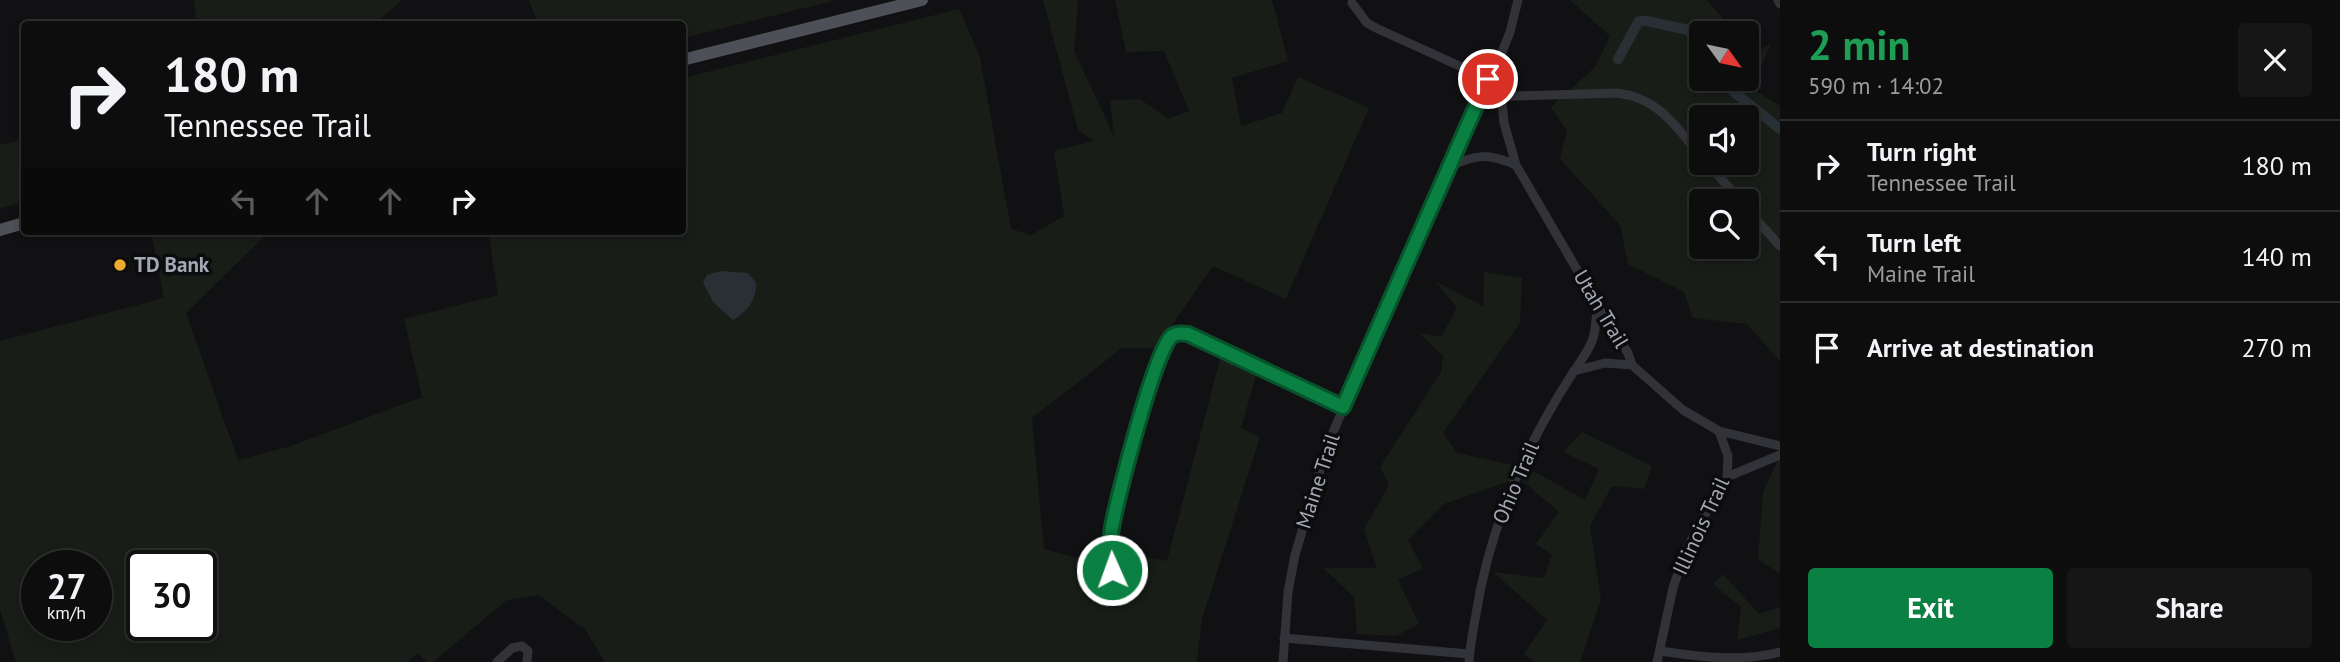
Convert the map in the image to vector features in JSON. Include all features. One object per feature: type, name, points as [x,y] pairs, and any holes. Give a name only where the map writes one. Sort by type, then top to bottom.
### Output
[{"type":"main road","points":[[686,59],[922,0]]},
{"type":"main road","points":[[0,230],[21,224]]},
{"type":"street","points":[[1517,4],[1524,0]]},
{"type":"street","points":[[1352,3],[1367,23],[1488,79]]},
{"type":"street","name":"Maine Trail","points":[[1283,662],[1289,592],[1296,555],[1322,460],[1488,79],[1498,62],[1517,4]]},
{"type":"street","name":"Utah Trail","points":[[1498,62],[1504,123],[1516,165],[1628,353],[1632,365],[1683,411],[1719,431],[1780,446]]},
{"type":"street","points":[[1482,97],[1617,93],[1637,96],[1663,112],[1689,142]]},
{"type":"street","points":[[1450,167],[1460,161],[1485,155],[1516,165]]},
{"type":"street","points":[[1718,175],[1730,189]]},
{"type":"street","points":[[1759,223],[1780,246]]},
{"type":"street","name":"Ohio Trail","points":[[1469,658],[1480,586],[1509,492],[1546,416],[1589,350],[1596,331],[1597,301]]},
{"type":"street","points":[[1112,570],[1112,527],[1139,419],[1163,351],[1172,336],[1188,334],[1343,407]]},
{"type":"street","points":[[1574,371],[1605,363],[1632,365]]},
{"type":"street","name":"Illinois Trail","points":[[1657,662],[1673,588],[1683,558],[1727,477],[1728,456],[1719,431]]},
{"type":"street","points":[[1727,477],[1780,455]]},
{"type":"street","points":[[1284,638],[1469,658]]},
{"type":"street","points":[[497,662],[512,648],[522,646],[528,650],[527,662]]},
{"type":"street","points":[[1660,651],[1732,659],[1755,658],[1780,652]]},
{"type":"shaded area","points":[[194,0],[402,0],[378,21],[196,21]]},
{"type":"shaded area","points":[[529,0],[837,0],[686,37],[686,21],[537,21]]},
{"type":"shaded area","points":[[1043,0],[1078,0],[1074,51],[1114,136],[1110,100],[1140,99],[1168,119],[1189,111],[1164,51],[1126,52],[1115,0],[1272,0],[1288,61],[1232,78],[1241,126],[1282,113],[1298,77],[1369,108],[1286,299],[1213,266],[1156,348],[1122,348],[1032,418],[1044,549],[1111,567],[1131,554],[1167,561],[1222,352],[1258,369],[1241,428],[1260,437],[1202,619],[1197,662],[605,662],[585,629],[538,595],[507,600],[433,662],[427,662],[417,653],[408,662],[16,662],[0,610],[0,341],[164,298],[152,235],[266,235],[186,313],[238,460],[291,446],[422,397],[404,319],[498,295],[489,235],[686,235],[686,77],[959,9],[980,57],[1011,229],[1031,235],[1064,216],[1054,151],[1094,141],[1078,130]]},
{"type":"shaded area","points":[[1570,0],[1707,0],[1723,21],[1689,21],[1689,91],[1756,91],[1780,106],[1780,361],[1747,324],[1693,318],[1684,292],[1628,264],[1620,225],[1560,159],[1567,131],[1551,107],[1595,67],[1610,36]]},
{"type":"shaded area","points":[[1771,44],[1759,70],[1759,50]]},
{"type":"shaded area","points":[[21,140],[21,203],[0,208],[0,145]]},
{"type":"shaded area","points":[[721,271],[747,273],[756,282],[755,294],[750,304],[733,320],[713,302],[703,282],[707,275]]},
{"type":"shaded area","points":[[1484,272],[1522,278],[1520,323],[1443,433],[1457,453],[1530,469],[1585,500],[1599,469],[1563,452],[1582,432],[1652,466],[1644,489],[1612,486],[1590,526],[1601,600],[1580,662],[1534,662],[1524,654],[1547,620],[1493,572],[1544,578],[1552,555],[1536,544],[1559,512],[1519,478],[1444,504],[1408,540],[1423,568],[1398,580],[1419,624],[1396,636],[1357,634],[1354,597],[1323,568],[1377,568],[1364,529],[1389,485],[1380,467],[1441,372],[1443,356],[1419,333],[1441,337],[1457,308],[1435,281],[1483,306]]},
{"type":"shaded area","points":[[1780,455],[1780,574],[1758,559],[1763,492]]},
{"type":"shaded area","points":[[1723,574],[1759,614],[1780,607],[1780,628],[1737,640],[1741,607],[1713,584]]},
{"type":"waterway","points":[[1618,59],[1639,21],[1689,31]]},
{"type":"waterway","points":[[1733,91],[1780,129]]},
{"type":"place","name":"TD Bank","points":[[120,265]]},
{"type":"route","points":[[1112,570],[1112,527],[1139,419],[1163,351],[1172,336],[1188,334],[1343,407],[1488,79]]}]
